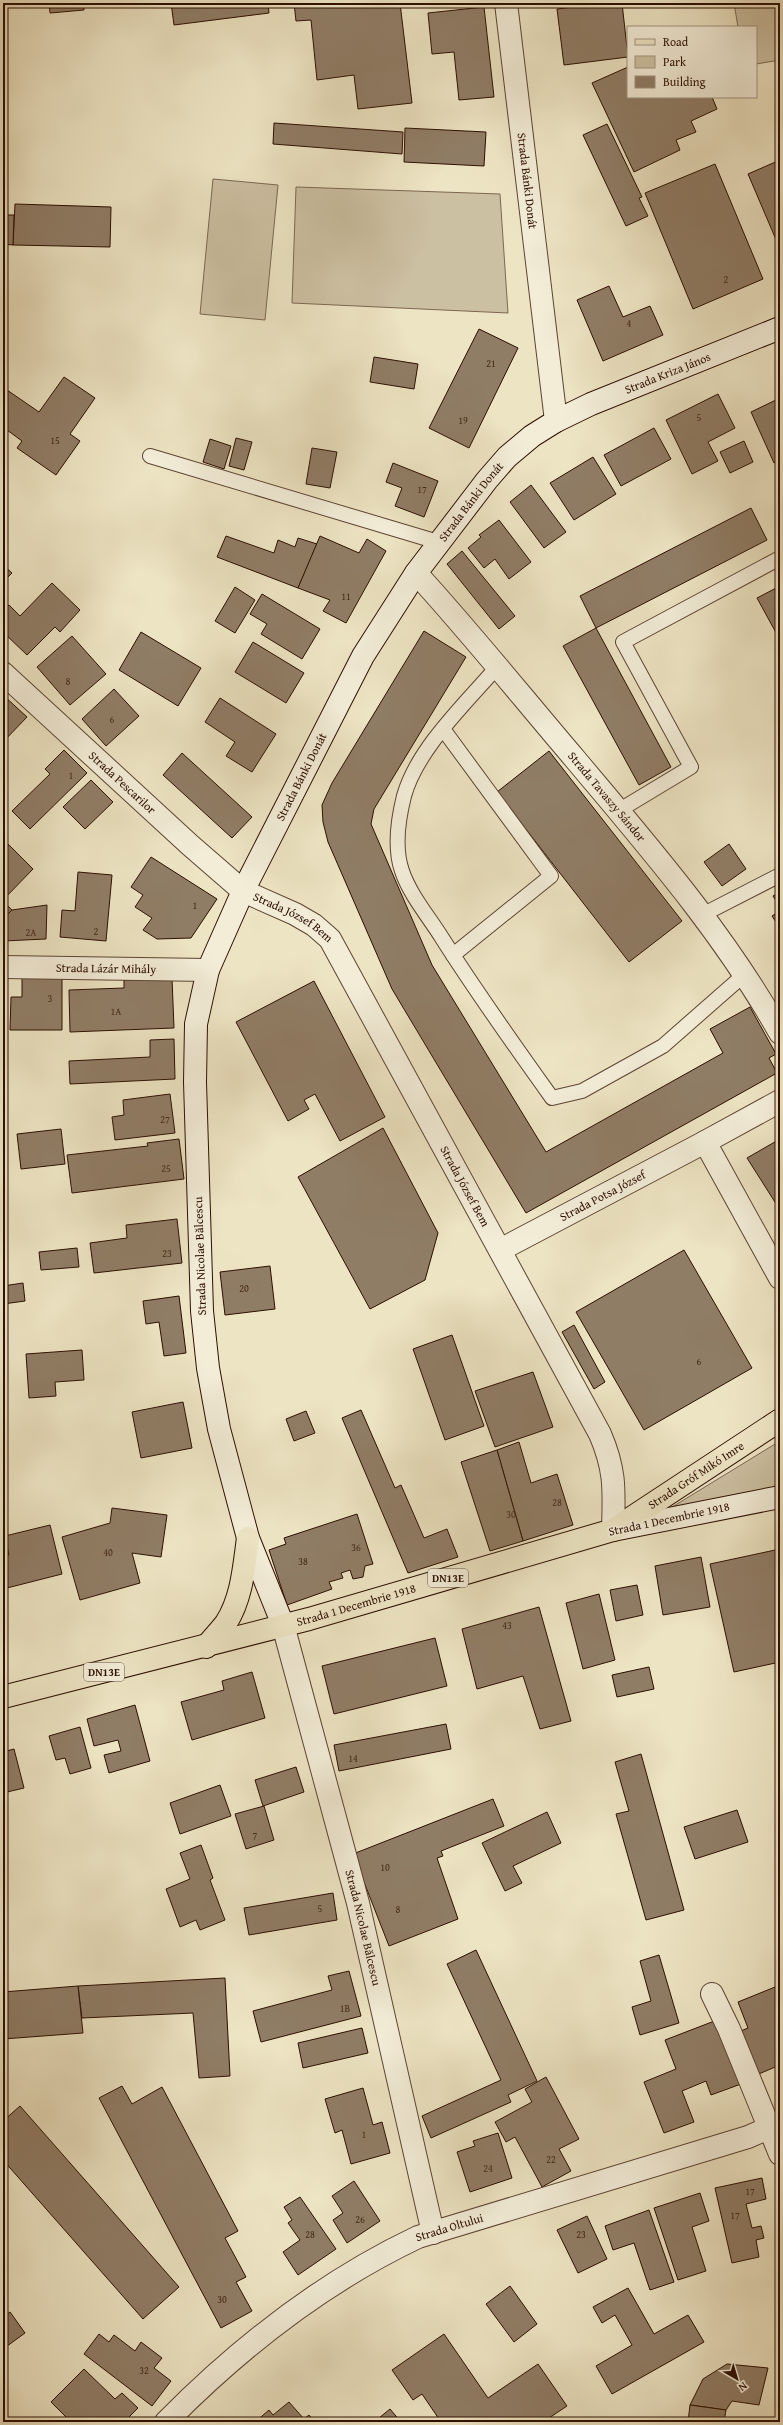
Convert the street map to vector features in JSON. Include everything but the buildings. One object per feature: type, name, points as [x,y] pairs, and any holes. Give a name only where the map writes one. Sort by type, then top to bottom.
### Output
[{"type":"main road","name":"Strada Gróf Mikó Imre","points":[[613,1530],[780,1420]]},
{"type":"main road","name":"Strada 1 Decembrie 1918","points":[[3,1697],[206,1647],[613,1530]]},
{"type":"main road","points":[[206,1647],[226,1622],[236,1601],[243,1576],[248,1538]]},
{"type":"street","name":"Strada Bánki Donát","points":[[208,970],[243,891],[363,656],[416,573],[438,542],[507,457],[532,436],[556,421],[506,3]]},
{"type":"street","name":"Strada Kriza János","points":[[556,421],[591,404],[780,328]]},
{"type":"street","name":"Strada Tavaszy Sándor","points":[[416,573],[618,811],[702,915],[745,974],[780,1033]]},
{"type":"street","name":"Strada Pescarilor","points":[[3,673],[184,840],[243,891]]},
{"type":"street","name":"Strada József Bem","points":[[243,891],[295,914],[314,925],[330,940],[500,1250],[609,1455],[614,1472],[613,1530]]},
{"type":"street","name":"Strada Lázár Mihály","points":[[3,967],[208,970]]},
{"type":"street","name":"Strada Nicolae Bălcescu","points":[[208,970],[196,1024],[195,1075],[202,1311],[208,1368],[219,1428],[248,1538],[283,1625],[358,1903],[433,2233]]},
{"type":"street","name":"Strada Potsa József","points":[[500,1250],[780,1101]]},
{"type":"street","points":[[705,1142],[780,1278]]},
{"type":"street","name":"Strada 1 Decembrie 1918","points":[[613,1530],[780,1497]]},
{"type":"street","points":[[712,1994],[775,2125],[780,2154]]},
{"type":"street","name":"Strada Oltului","points":[[175,2419],[220,2369],[268,2331],[335,2282],[394,2248],[433,2233],[748,2137],[775,2125]]},
{"type":"lane","points":[[150,456],[438,542]]},
{"type":"lane","points":[[618,811],[691,767],[623,642],[780,558]]},
{"type":"lane","points":[[497,667],[443,729],[416,768],[404,796],[397,832],[398,851],[402,871],[453,954],[486,1006],[552,1098],[582,1091],[663,1046],[745,974]]},
{"type":"lane","points":[[443,729],[551,876],[453,954]]},
{"type":"lane","points":[[702,915],[780,875]]},
{"type":"green space","points":[[734,3],[780,3],[780,60],[757,64],[757,26],[738,26]]},
{"type":"green space","points":[[213,179],[278,185],[265,320],[200,314]]},
{"type":"green space","points":[[296,187],[500,194],[508,313],[292,303]]},
{"type":"green space","points":[[780,1441],[780,1489],[664,1512]]}]
